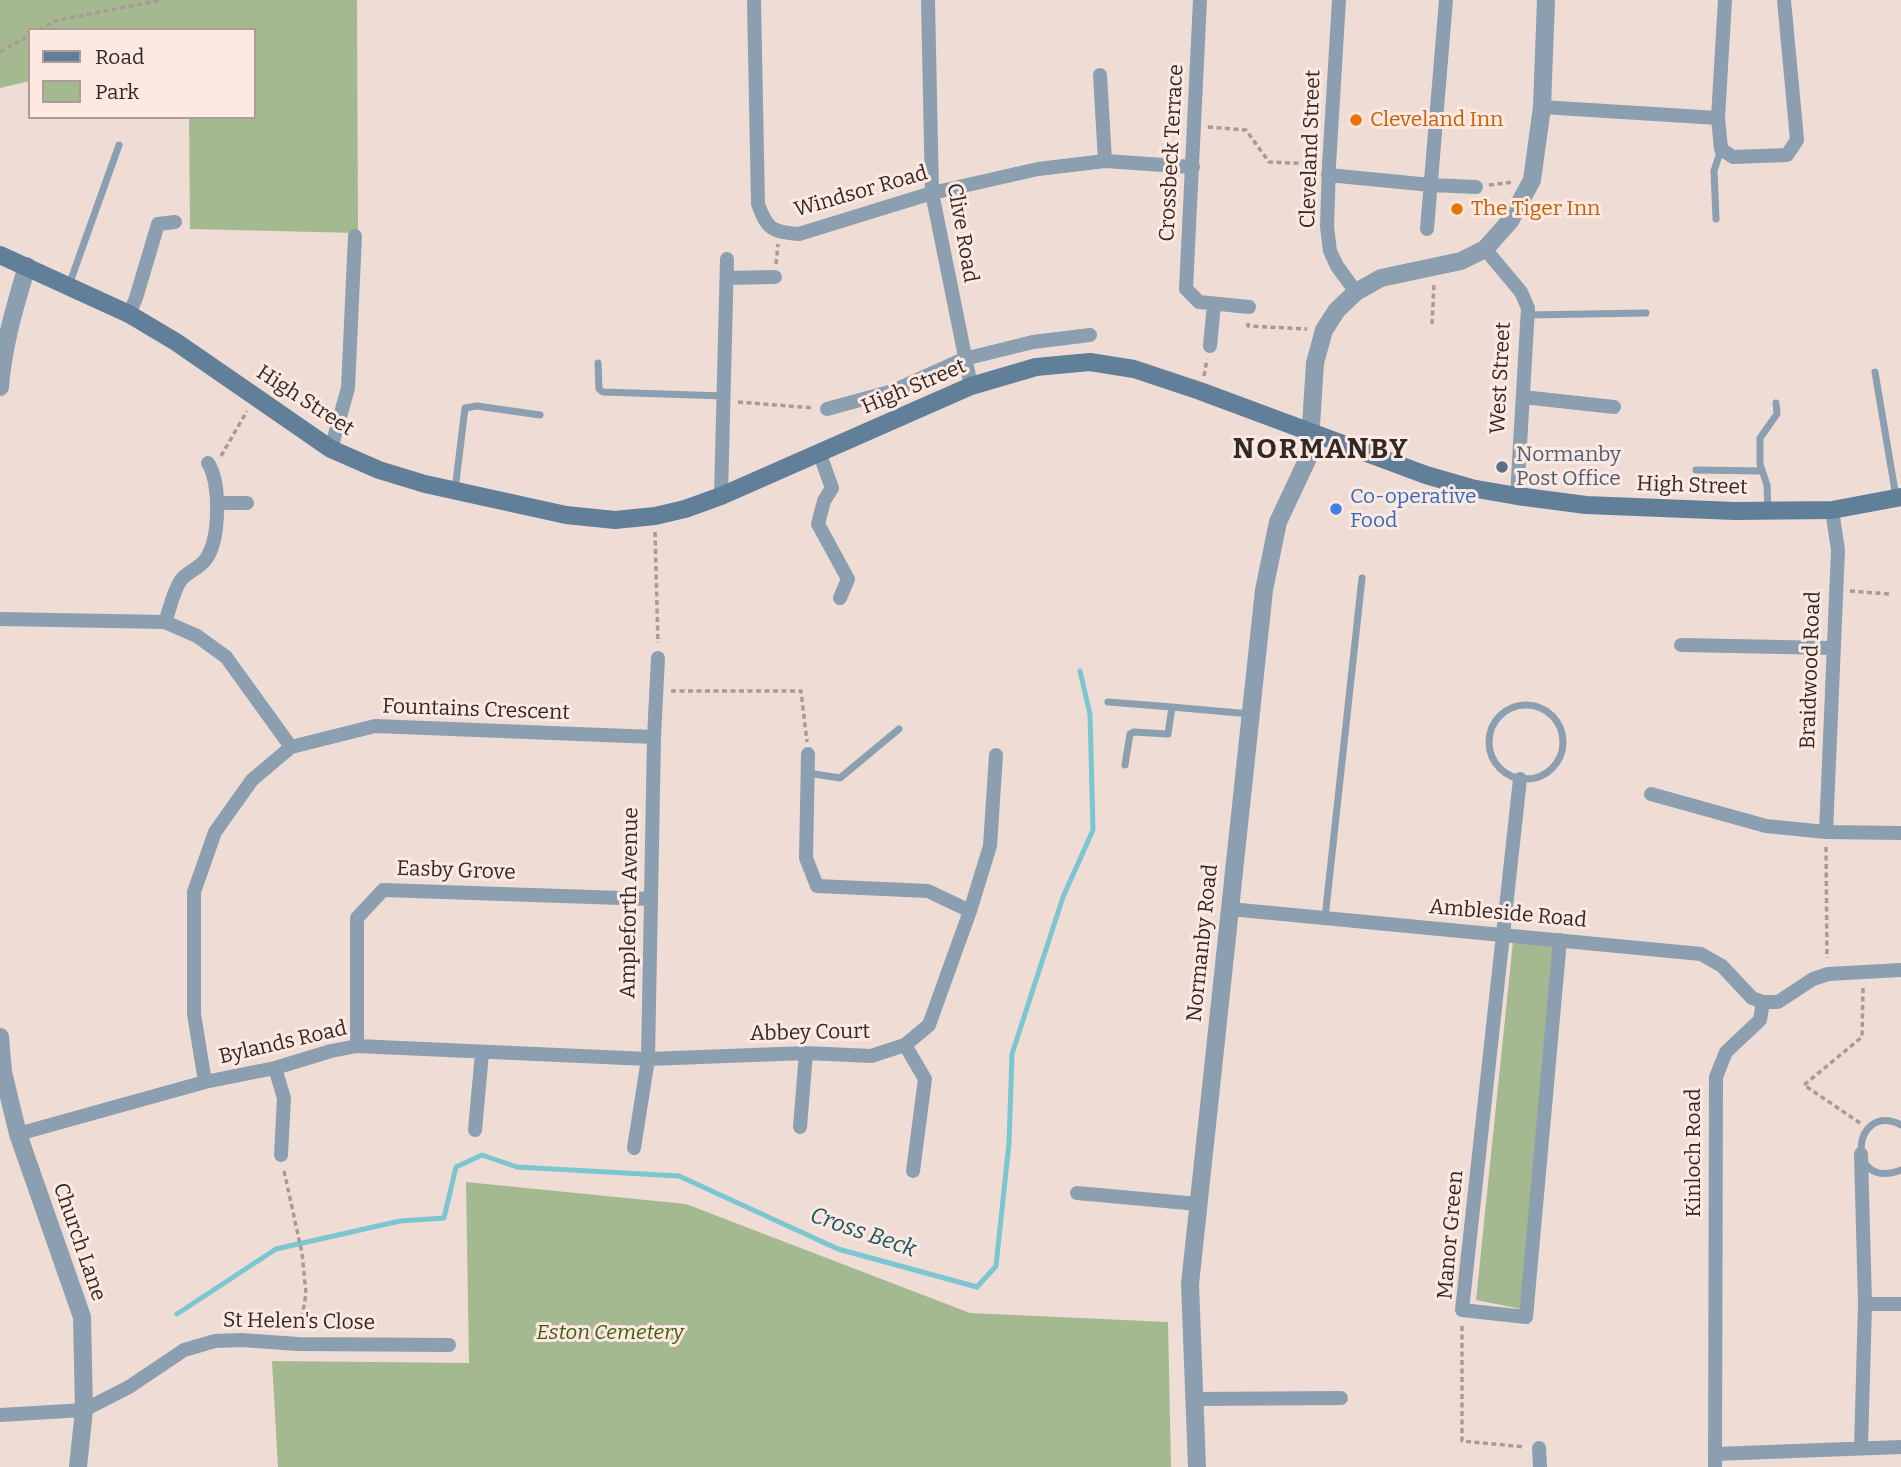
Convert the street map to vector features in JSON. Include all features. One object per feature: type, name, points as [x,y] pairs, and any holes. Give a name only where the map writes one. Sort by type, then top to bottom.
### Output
[{"type":"main road","name":"High Street","points":[[0,255],[129,314],[176,342],[331,449],[379,470],[455,491],[566,515],[615,520],[655,516],[685,509],[722,496],[971,386],[1036,368],[1090,362],[1134,369],[1200,391],[1426,475],[1471,488],[1517,496],[1586,505],[1768,511],[1832,510],[1899,497]]},
{"type":"street","name":"Windsor Road","points":[[754,0],[758,204],[765,223],[779,233],[799,234],[932,193],[1038,169],[1105,161],[1193,167]]},
{"type":"street","name":"Clive Road","points":[[928,0],[932,193],[971,386]]},
{"type":"street","name":"Crossbeck Terrace","points":[[1200,0],[1186,289],[1207,303]]},
{"type":"street","name":"Cleveland Street","points":[[1339,0],[1327,228],[1330,251],[1337,266],[1356,292]]},
{"type":"street","points":[[1427,229],[1446,0]]},
{"type":"street","points":[[1324,330],[1337,310],[1356,292],[1381,278],[1461,261],[1485,249],[1510,221],[1532,180],[1542,107],[1546,0]]},
{"type":"street","points":[[1725,0],[1718,118],[1721,149],[1733,157],[1787,155],[1797,140],[1784,0]]},
{"type":"street","points":[[1100,75],[1105,161]]},
{"type":"street","points":[[1542,107],[1718,118]]},
{"type":"street","points":[[1328,170],[1431,185],[1476,187]]},
{"type":"street","points":[[129,314],[158,224],[175,222]]},
{"type":"street","points":[[331,449],[348,388],[355,236]]},
{"type":"street","name":"West Street","points":[[1485,249],[1521,292],[1528,308],[1517,496]]},
{"type":"street","points":[[722,496],[727,259]]},
{"type":"street","points":[[0,387],[5,352],[27,267]]},
{"type":"street","points":[[727,278],[775,277]]},
{"type":"street","points":[[1210,346],[1207,303],[1249,307]]},
{"type":"street","name":"Normanby Road","points":[[1197,1467],[1190,1284],[1264,590],[1278,522],[1309,456],[1315,363],[1324,330]]},
{"type":"street","points":[[827,409],[893,391],[964,359],[1033,342],[1090,335]]},
{"type":"street","points":[[1523,397],[1614,407]]},
{"type":"street","points":[[819,452],[832,488],[824,501],[818,524],[848,579],[840,598]]},
{"type":"street","points":[[165,622],[181,580],[205,562],[213,547],[217,503],[211,466]]},
{"type":"street","points":[[217,503],[247,503]]},
{"type":"street","name":"Braidwood Road","points":[[1826,832],[1838,550],[1832,510]]},
{"type":"street","points":[[0,619],[165,622],[197,636],[226,657],[291,747]]},
{"type":"street","points":[[1681,645],[1832,648]]},
{"type":"street","name":"Ampleforth Avenue","points":[[634,1148],[648,1059],[658,658]]},
{"type":"street","name":"Fountains Crescent","points":[[205,1082],[194,1014],[194,892],[215,832],[252,780],[291,747],[375,726],[654,737]]},
{"type":"street","points":[[808,754],[806,858],[817,886],[928,891],[970,911]]},
{"type":"street","name":"Abbey Court","points":[[648,1059],[806,1053],[871,1056],[905,1045],[929,1025],[990,846],[996,755]]},
{"type":"street","name":"Manor Green","points":[[1520,779],[1462,1310],[1526,1317],[1560,940]]},
{"type":"street","points":[[1651,794],[1766,825],[1826,832],[1901,833]]},
{"type":"street","name":"Easby Grove","points":[[357,1046],[357,918],[383,890],[651,899]]},
{"type":"street","name":"Ambleside Road","points":[[1230,909],[1701,954],[1722,966],[1752,998],[1763,1002]]},
{"type":"street","points":[[1763,1002],[1778,1002],[1813,979],[1828,974],[1901,970]]},
{"type":"street","name":"Kinloch Road","points":[[1715,1460],[1716,1077],[1726,1052],[1760,1020],[1763,1002]]},
{"type":"street","name":"Church Lane","points":[[0,1037],[2,1073],[18,1135],[82,1317],[84,1410],[78,1467]]},
{"type":"street","points":[[905,1045],[925,1079],[913,1171]]},
{"type":"street","name":"Bylands Road","points":[[18,1135],[205,1082],[275,1068],[357,1046],[648,1059]]},
{"type":"street","points":[[475,1130],[482,1053]]},
{"type":"street","points":[[800,1127],[806,1053]]},
{"type":"street","points":[[275,1068],[284,1098],[281,1155]]},
{"type":"street","points":[[1861,1154],[1865,1304],[1861,1448]]},
{"type":"street","points":[[1077,1193],[1198,1204]]},
{"type":"street","points":[[1865,1304],[1901,1304]]},
{"type":"street","name":"St Helen's Close","points":[[84,1410],[129,1387],[184,1350],[215,1341],[449,1345]]},
{"type":"street","points":[[1195,1399],[1341,1398]]},
{"type":"street","points":[[0,1415],[84,1410]]},
{"type":"street","points":[[1715,1460],[1901,1447]]},
{"type":"street","points":[[1539,1448],[1540,1467]]},
{"type":"lane","points":[[69,286],[119,145]]},
{"type":"lane","points":[[1716,219],[1714,171],[1721,149]]},
{"type":"lane","points":[[1528,315],[1646,313]]},
{"type":"lane","points":[[598,363],[599,389],[603,392],[725,398]]},
{"type":"lane","points":[[1875,372],[1899,497]]},
{"type":"lane","points":[[1768,511],[1768,485],[1760,464],[1760,438],[1777,414],[1776,403]]},
{"type":"lane","points":[[455,491],[465,408],[477,406],[540,415]]},
{"type":"lane","points":[[1696,470],[1762,471]]},
{"type":"lane","points":[[1325,918],[1362,578]]},
{"type":"lane","points":[[1108,702],[1251,714]]},
{"type":"lane","points":[[1515,706],[1539,707],[1550,714],[1558,724],[1563,736],[1563,749],[1555,766],[1545,775],[1520,779],[1505,774],[1495,764],[1489,753],[1488,740],[1494,721],[1503,712],[1515,706]]},
{"type":"lane","points":[[1125,765],[1130,734],[1168,734],[1172,707]]},
{"type":"lane","points":[[808,773],[840,778],[899,729]]},
{"type":"lane","points":[[1901,1125],[1889,1121],[1879,1122],[1868,1128],[1862,1136],[1861,1154],[1866,1165],[1873,1171],[1891,1174],[1901,1170]]},
{"type":"path","points":[[42,28],[54,21],[162,0]]},
{"type":"path","points":[[0,52],[28,36]]},
{"type":"path","points":[[1195,125],[1246,131],[1269,162],[1328,170]]},
{"type":"path","points":[[1476,187],[1532,180]]},
{"type":"path","points":[[775,277],[779,233]]},
{"type":"path","points":[[1249,307],[1248,326],[1324,330]]},
{"type":"path","points":[[1200,391],[1210,346]]},
{"type":"path","points":[[211,466],[255,397]]},
{"type":"path","points":[[725,398],[827,409]]},
{"type":"path","points":[[655,516],[658,658]]},
{"type":"path","points":[[1835,590],[1890,594]]},
{"type":"path","points":[[658,691],[801,691],[808,754]]},
{"type":"path","points":[[1826,832],[1828,974]]},
{"type":"path","points":[[1864,974],[1862,1037],[1804,1085],[1868,1128]]},
{"type":"path","points":[[281,1155],[299,1230],[306,1294],[298,1344]]},
{"type":"path","points":[[1462,1310],[1462,1441],[1539,1448]]},
{"type":"green space","points":[[0,0],[357,0],[358,233],[190,229],[189,119],[256,119],[256,28],[28,28],[28,81],[0,88]]},
{"type":"green space","points":[[1513,941],[1554,941],[1521,1309],[1476,1300]]},
{"type":"green space","name":"Eston Cemetery","points":[[466,1182],[686,1204],[970,1313],[1168,1322],[1171,1467],[278,1467],[272,1361],[469,1363]]},
{"type":"waterway","name":"Cross Beck","points":[[177,1314],[276,1249],[400,1221],[444,1218],[456,1167],[482,1155],[517,1167],[679,1176],[838,1249],[977,1287],[996,1266],[1009,1143],[1012,1054],[1063,897],[1093,830],[1090,714],[1080,671]]},
{"type":"place","name":"Cleveland Inn","points":[[1356,120]]},
{"type":"place","name":"The Tiger Inn","points":[[1457,209]]},
{"type":"place","name":"Normanby Post Office","points":[[1502,467]]},
{"type":"place","name":"Co-operative Food","points":[[1336,509]]},
{"type":"district","name":"NORMANBY","points":[[1321,450]]}]
